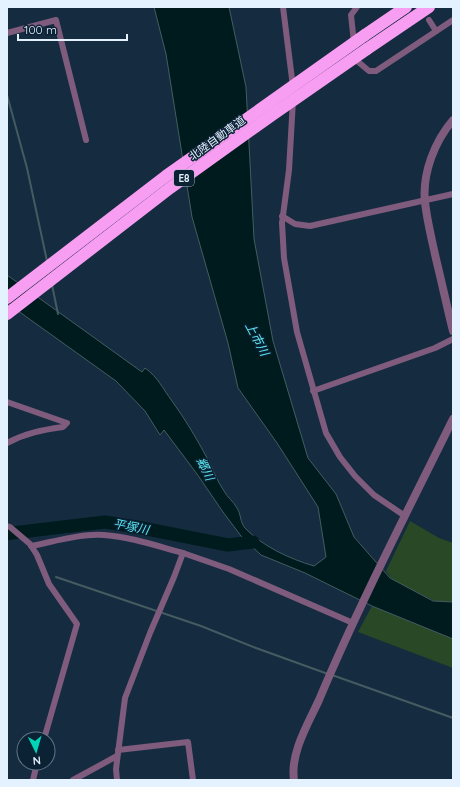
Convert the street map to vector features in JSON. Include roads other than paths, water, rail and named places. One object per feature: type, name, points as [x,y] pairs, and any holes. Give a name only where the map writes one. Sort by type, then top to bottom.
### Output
[{"type":"highway","name":"北陸自動車道","points":[[7,298],[166,176],[406,7]]},
{"type":"highway","name":"北陸自動車道","points":[[7,314],[170,188],[272,115],[429,7]]},
{"type":"street","points":[[283,7],[294,90],[289,170],[282,216],[284,258],[297,332],[326,433],[340,457],[355,476],[374,495],[404,518]]},
{"type":"street","points":[[357,7],[351,15],[356,60],[369,71],[376,71],[453,20]]},
{"type":"street","points":[[7,33],[56,20],[86,140]]},
{"type":"street","points":[[429,20],[436,31]]},
{"type":"street","points":[[453,120],[442,134],[431,158],[426,178],[425,201],[431,235],[453,331]]},
{"type":"street","points":[[282,216],[295,224],[310,226],[453,194]]},
{"type":"street","points":[[313,391],[435,348],[453,340]]},
{"type":"street","points":[[7,402],[67,423],[63,428],[38,431],[20,436],[7,443]]},
{"type":"street","points":[[294,780],[296,753],[302,735],[311,719],[354,622],[453,419]]},
{"type":"street","points":[[9,527],[30,544],[37,554],[49,584],[76,624],[46,731]]},
{"type":"street","points":[[30,544],[84,536],[103,535],[121,537],[183,553],[229,569],[354,622]]},
{"type":"street","points":[[117,780],[116,769],[125,698],[183,553]]},
{"type":"street","points":[[73,780],[118,753],[188,742],[194,780]]},
{"type":"water","points":[[154,7],[229,7],[246,87],[254,239],[273,341],[308,458],[336,494],[354,537],[390,578],[433,601],[453,602],[453,639],[372,606],[305,573],[261,555],[241,536],[164,430],[160,435],[145,411],[116,381],[7,303],[7,275],[142,372],[145,368],[160,383],[191,429],[217,479],[236,506],[245,528],[268,546],[286,556],[305,563],[314,566],[326,557],[318,507],[277,443],[238,388],[228,343],[192,217],[166,54]]},
{"type":"waterway","points":[[7,95],[27,168],[47,261]]},
{"type":"waterway","points":[[52,285],[58,314]]},
{"type":"waterway","name":"平塚川","points":[[7,534],[105,522],[228,545],[253,542]]},
{"type":"waterway","points":[[56,577],[201,626],[328,674]]},
{"type":"waterway","points":[[332,675],[453,718]]},
{"type":"water label","name":"上市川","points":[[257,339]]},
{"type":"water label","name":"郷川","points":[[205,469]]}]
